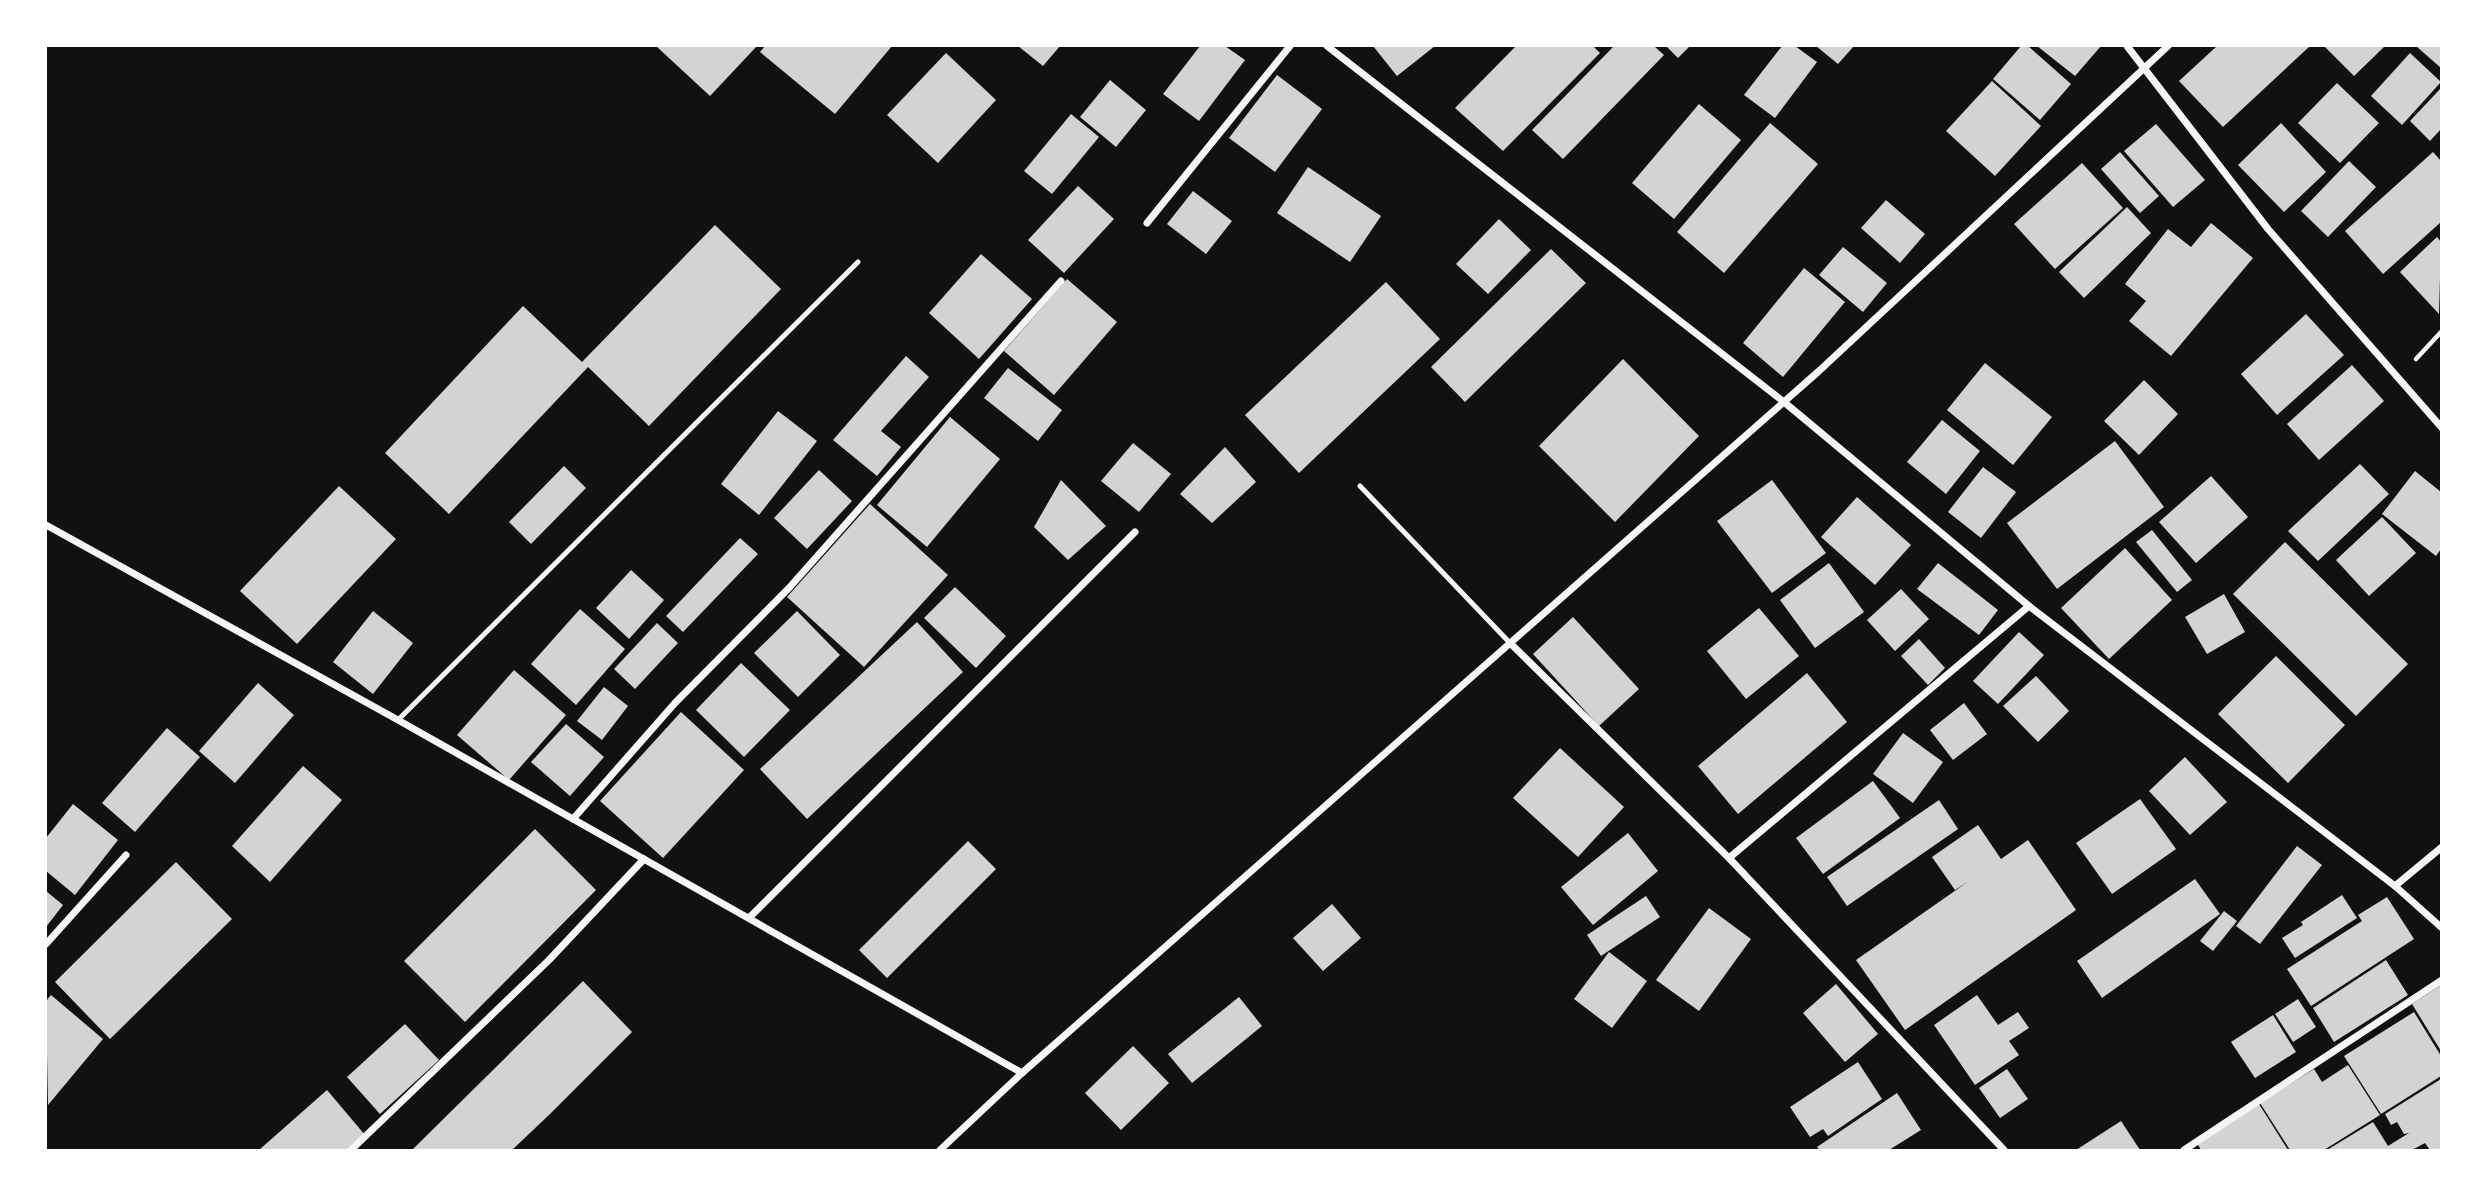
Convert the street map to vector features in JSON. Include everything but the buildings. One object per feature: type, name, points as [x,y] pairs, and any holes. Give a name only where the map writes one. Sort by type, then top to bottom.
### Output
[{"type":"street","points":[[1147,223],[1290,46]]},
{"type":"street","points":[[1327,46],[1784,402],[2029,606],[2395,886],[2441,928]]},
{"type":"street","points":[[2127,46],[2268,229],[2441,428]]},
{"type":"street","points":[[940,1150],[1022,1073],[1784,402],[2168,46]]},
{"type":"street","points":[[573,818],[675,703],[789,589],[1061,281]]},
{"type":"street","points":[[46,525],[573,818],[1022,1073]]},
{"type":"street","points":[[750,918],[1135,532]]},
{"type":"street","points":[[1729,858],[2029,606]]},
{"type":"street","points":[[1510,643],[1729,858],[2004,1150]]},
{"type":"street","points":[[2395,886],[2441,846]]},
{"type":"street","points":[[46,944],[126,855]]},
{"type":"street","points":[[351,1150],[549,960],[644,859]]},
{"type":"street","points":[[2184,1150],[2441,980]]},
{"type":"lane","points":[[398,720],[858,262]]},
{"type":"lane","points":[[1360,486],[1510,643]]},
{"type":"path","points":[[2398,377],[2441,331]]}]
